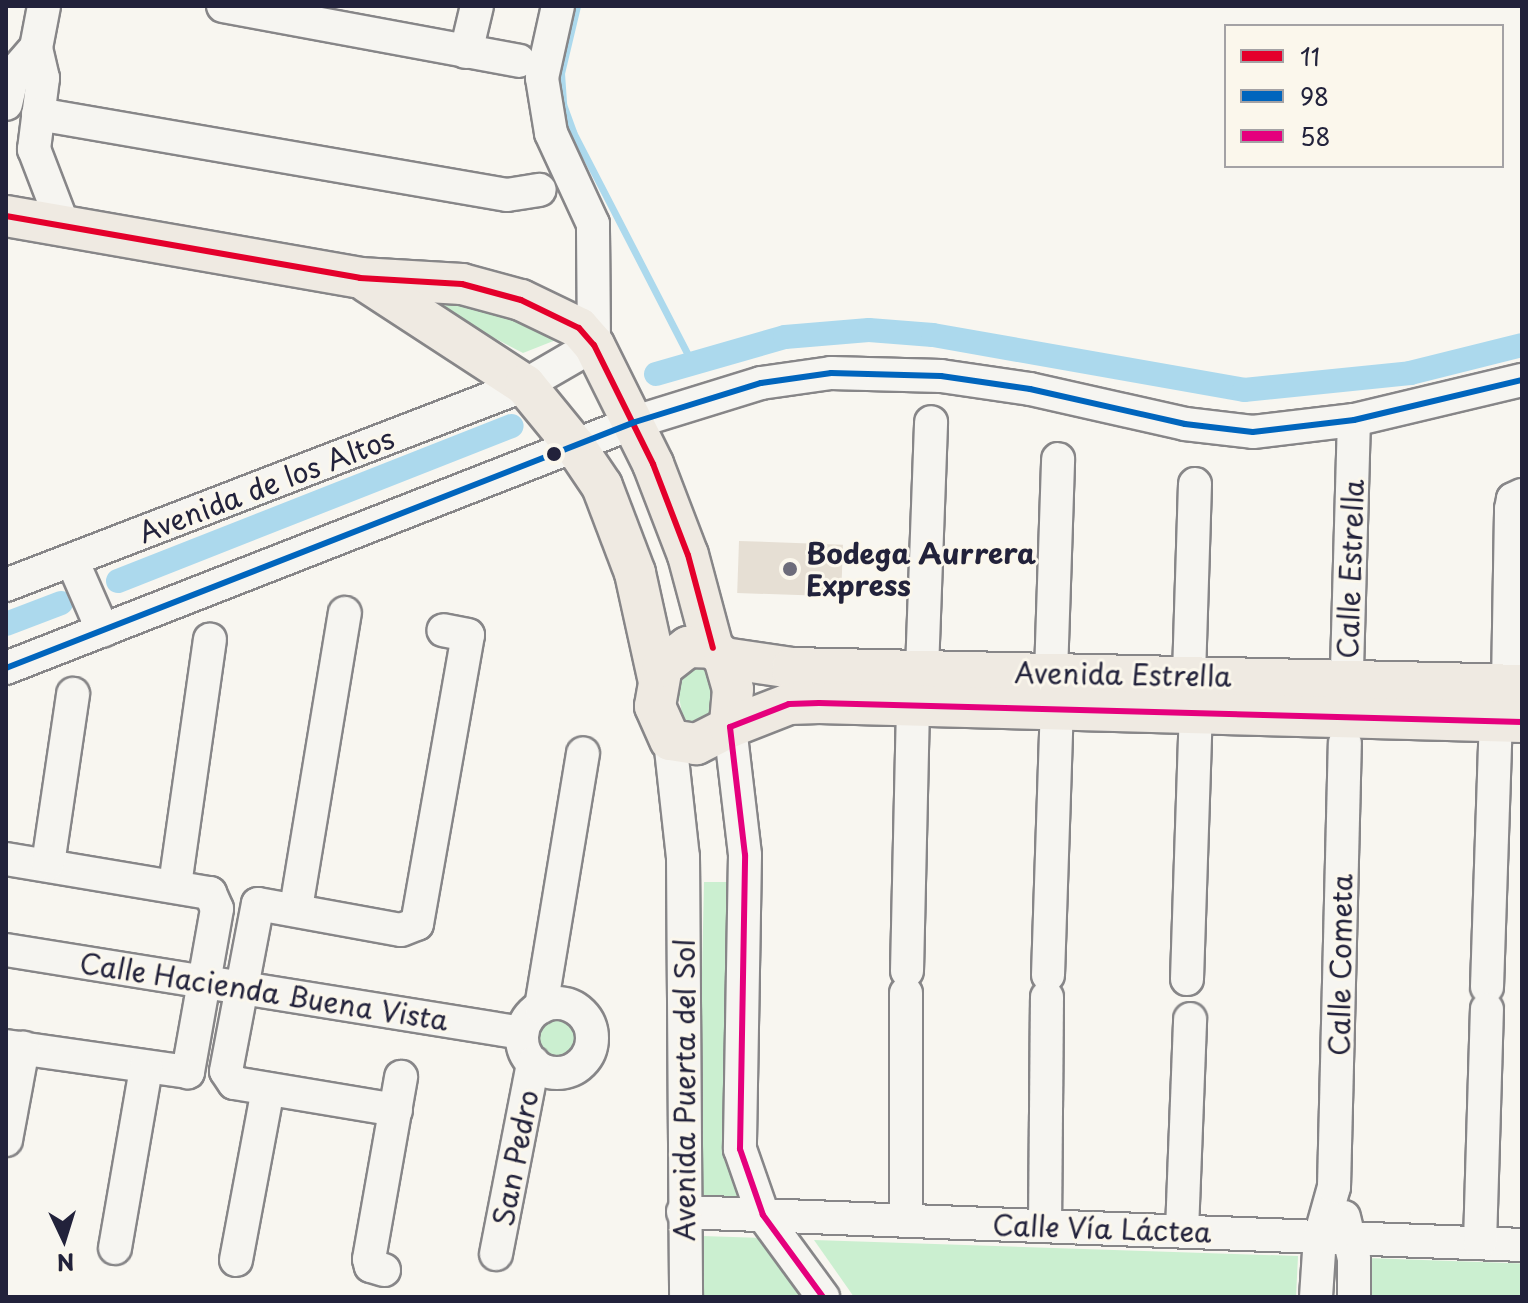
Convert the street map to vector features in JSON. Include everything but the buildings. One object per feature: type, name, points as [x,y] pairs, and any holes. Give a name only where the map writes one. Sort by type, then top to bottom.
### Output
[{"type":"main road","points":[[6,216],[360,278],[462,284],[521,300],[579,328],[594,345],[635,422],[688,555],[733,689],[730,727],[707,742],[670,740],[655,706],[658,678],[635,573],[602,486],[575,446],[525,385],[360,278]]},
{"type":"main road","points":[[658,678],[675,653],[688,647],[719,653]]},
{"type":"main road","name":"Avenida Estrella","points":[[719,653],[917,688],[1192,694],[1346,713],[1512,703]]},
{"type":"main road","name":"Avenida Estrella","points":[[730,727],[789,704],[917,688]]},
{"type":"street","points":[[44,6],[36,48],[43,78],[35,163],[64,227]]},
{"type":"street","points":[[223,6],[519,61]]},
{"type":"street","points":[[466,52],[477,6]]},
{"type":"street","points":[[558,6],[542,78],[551,133],[593,224],[594,345]]},
{"type":"street","points":[[6,104],[13,74],[36,48]]},
{"type":"street","points":[[38,114],[507,195],[540,190]]},
{"type":"street","name":"Avenida de los Altos","points":[[6,585],[525,385],[594,345]]},
{"type":"street","points":[[6,668],[635,422],[761,383],[855,372],[941,376],[1030,389],[1218,429],[1285,430],[1354,420],[1522,380]]},
{"type":"street","name":"Calle Estrella","points":[[1346,713],[1354,420]]},
{"type":"street","points":[[906,1220],[906,982],[931,422]]},
{"type":"street","points":[[1045,1226],[1058,459]]},
{"type":"street","points":[[1187,979],[1195,484]]},
{"type":"street","points":[[1480,1243],[1487,998],[1512,703],[1516,549],[1513,499],[1522,495]]},
{"type":"street","points":[[72,560],[103,631]]},
{"type":"street","points":[[296,908],[345,613]]},
{"type":"street","points":[[396,1110],[228,1080],[239,986],[258,904],[413,928],[420,919],[468,635],[443,630]]},
{"type":"street","points":[[175,885],[210,639]]},
{"type":"street","points":[[48,864],[73,694]]},
{"type":"street","name":"Calle Cometa","points":[[1346,713],[1334,1187],[1336,1237],[1354,1297]]},
{"type":"street","name":"Avenida Puerta del Sol","points":[[730,727],[745,855],[740,1149],[763,1215],[823,1297]]},
{"type":"street","name":"Avenida Puerta del Sol","points":[[670,740],[683,857],[683,1212],[686,1297]]},
{"type":"street","points":[[541,1007],[561,1003],[579,1011],[590,1028],[590,1048],[571,1070],[551,1072],[528,1048],[541,1007],[583,753]]},
{"type":"street","points":[[6,859],[175,885],[210,893],[217,903],[190,1069],[175,1074],[14,1047],[6,1140]]},
{"type":"street","name":"Calle Hacienda Buena Vista","points":[[6,950],[239,986],[528,1048]]},
{"type":"street","points":[[1182,1231],[1190,1019]]},
{"type":"street","name":"San Pedro","points":[[496,1254],[528,1048]]},
{"type":"street","points":[[115,1248],[146,1068]]},
{"type":"street","points":[[384,1270],[371,1266],[369,1259],[401,1077]]},
{"type":"street","points":[[236,1260],[268,1089]]},
{"type":"street","name":"Calle Vía Láctea","points":[[683,1212],[1522,1245]]},
{"type":"street","name":"Calle Cometa","points":[[1316,1297],[1336,1237]]},
{"type":"green space","points":[[422,294],[538,320],[561,338],[523,353],[420,299]]},
{"type":"green space","points":[[691,666],[713,671],[725,723],[684,724],[676,681]]},
{"type":"green space","points":[[704,882],[733,882],[752,1203],[697,1201]]},
{"type":"green space","points":[[558,1013],[575,1020],[582,1037],[575,1054],[558,1061],[541,1054],[534,1037],[541,1020]]},
{"type":"green space","points":[[702,1236],[767,1238],[807,1297],[704,1297]]},
{"type":"green space","points":[[814,1240],[1298,1256],[1296,1297],[854,1297]]},
{"type":"green space","points":[[1367,1258],[1522,1263],[1521,1297],[1366,1297]]},
{"type":"waterway","points":[[577,6],[561,73],[563,104],[573,132],[692,363]]},
{"type":"waterway","points":[[656,374],[785,337],[869,330],[933,335],[1244,390],[1410,373],[1522,345]]},
{"type":"waterway","points":[[118,581],[512,426]]},
{"type":"waterway","points":[[6,624],[61,603]]},
{"type":"transit line","name":"11","points":[[6,216],[360,278],[462,284],[521,300],[579,328],[594,345],[653,464],[688,555],[713,648]]},
{"type":"transit line","name":"98","points":[[6,668],[635,422],[761,383],[831,373],[941,376],[1030,389],[1185,424],[1253,432],[1354,420],[1522,380]]},
{"type":"transit line","name":"58","points":[[823,1297],[763,1215],[740,1149],[745,855],[730,727],[789,704],[819,703],[1522,722]]},
{"type":"place","name":"Bodega Aurrera Express","points":[[790,569]]}]
